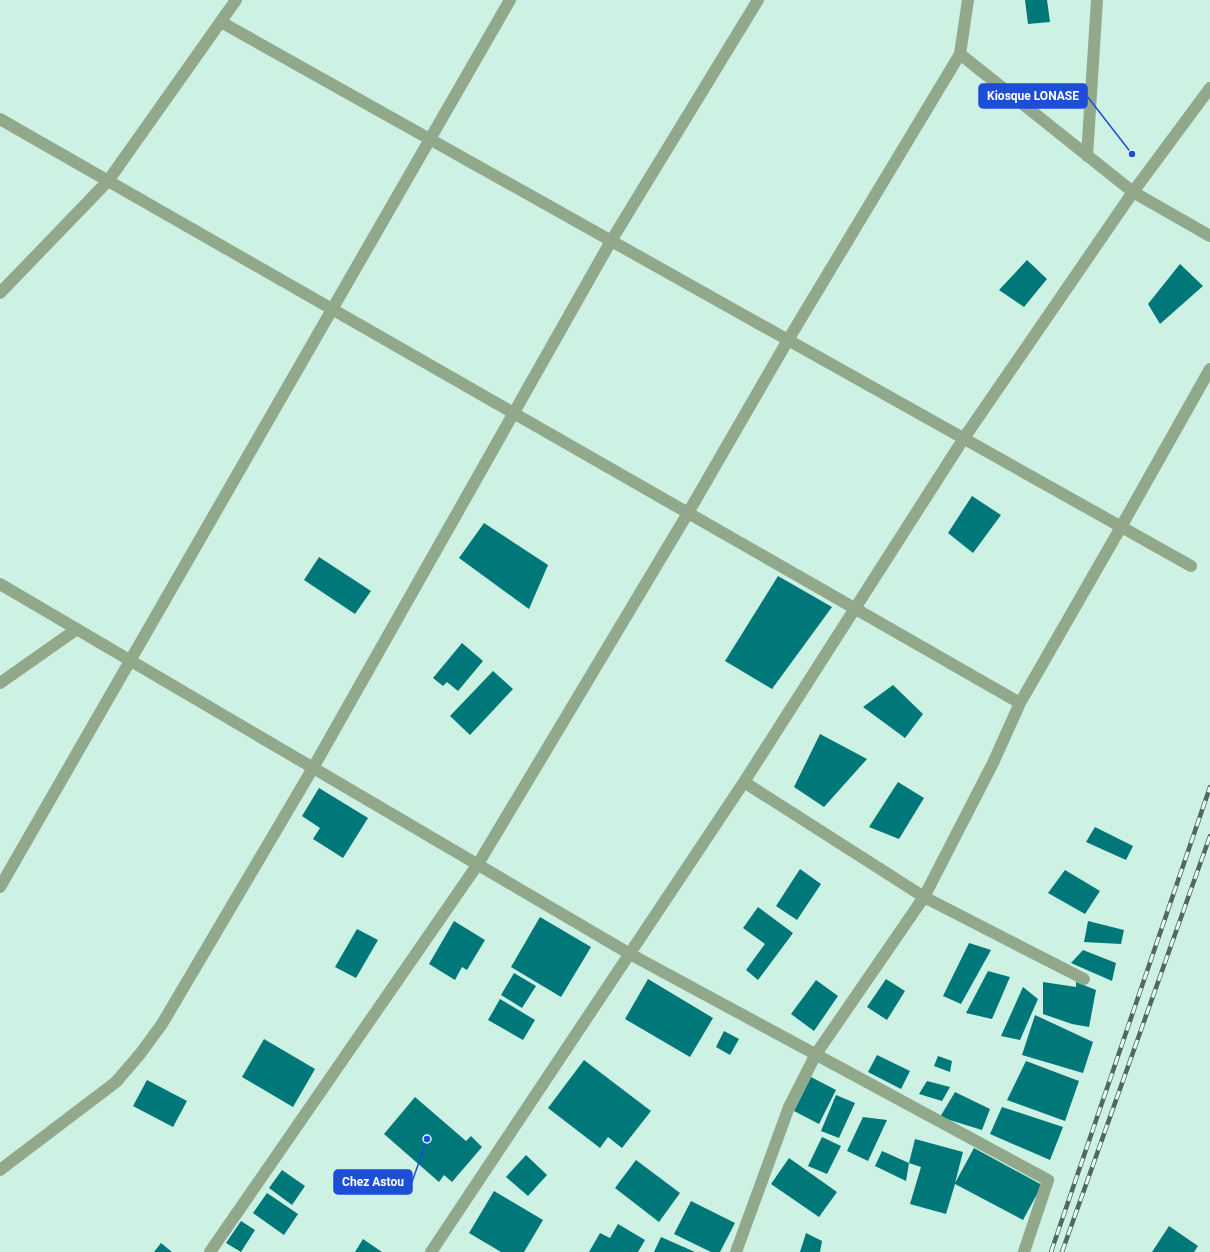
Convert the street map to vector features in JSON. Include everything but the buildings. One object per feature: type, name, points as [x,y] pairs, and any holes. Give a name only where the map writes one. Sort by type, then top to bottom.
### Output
[{"type":"street","points":[[0,293],[108,180],[236,0]]},
{"type":"street","points":[[0,887],[510,0]]},
{"type":"street","points":[[0,1170],[116,1082],[140,1054],[162,1024],[313,768],[611,241],[758,0]]},
{"type":"street","points":[[210,1252],[478,864],[688,513],[788,340],[960,54],[968,0]]},
{"type":"street","points":[[1088,156],[1097,0]]},
{"type":"street","points":[[221,22],[1191,566]]},
{"type":"street","points":[[960,54],[1132,192],[1210,236]]},
{"type":"street","points":[[431,1252],[744,782],[964,438],[1132,192],[1210,88]]},
{"type":"street","points":[[0,119],[1020,703]]},
{"type":"street","points":[[736,1252],[789,1108],[816,1054],[924,897],[994,763],[1020,703],[1210,368]]},
{"type":"street","points":[[0,584],[630,954],[1048,1180],[1024,1252]]},
{"type":"street","points":[[0,683],[77,629]]},
{"type":"street","points":[[744,782],[924,897],[1084,980]]},
{"type":"railway","points":[[1051,1252],[1210,787]]},
{"type":"railway","points":[[1062,1252],[1210,836]]},
{"type":"place","name":"Kiosque LONASE","points":[[1132,154]]},
{"type":"place","name":"Chez Astou","points":[[427,1139]]}]
